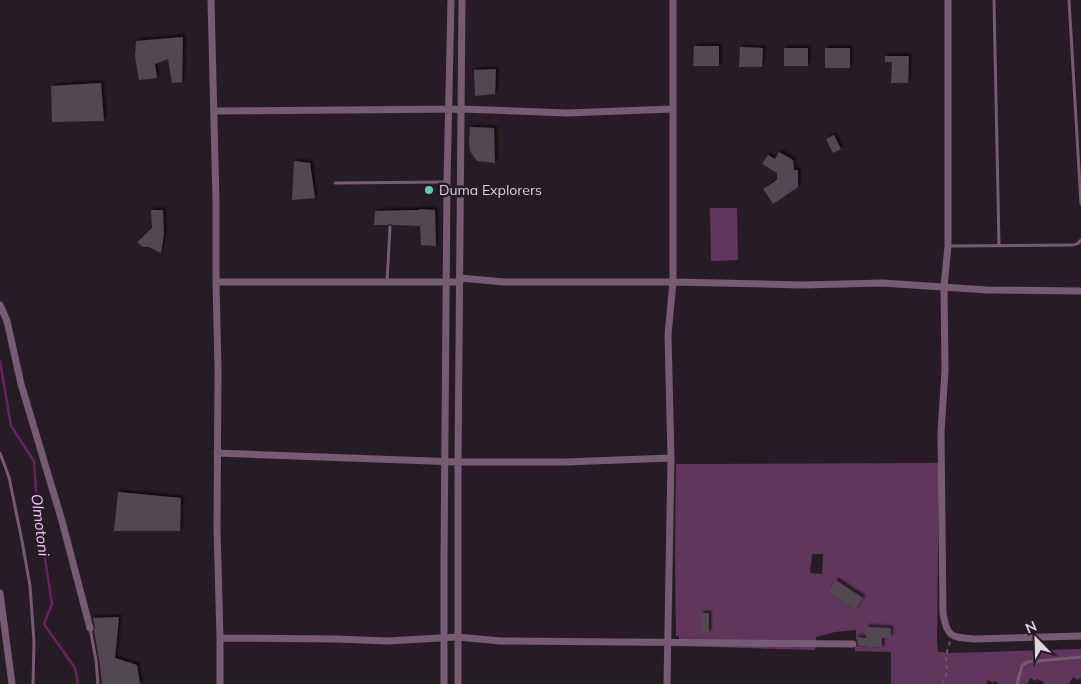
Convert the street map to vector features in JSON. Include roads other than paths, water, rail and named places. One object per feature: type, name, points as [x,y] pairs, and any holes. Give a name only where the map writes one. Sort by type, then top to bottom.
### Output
[{"type":"street","points":[[211,0],[216,201],[217,529],[220,684]]},
{"type":"street","points":[[444,684],[447,182],[451,0]]},
{"type":"street","points":[[458,684],[462,0]]},
{"type":"street","points":[[667,684],[671,458],[668,335],[673,282],[673,0]]},
{"type":"street","points":[[948,0],[948,246],[944,287],[945,371],[941,432],[943,613],[945,624],[948,632],[957,638],[1081,636]]},
{"type":"street","points":[[214,111],[461,109],[567,113],[673,109]]},
{"type":"street","points":[[216,282],[446,282],[460,280],[802,285],[884,283],[987,290],[1081,291]]},
{"type":"street","points":[[0,305],[6,321],[21,384],[62,521],[90,628]]},
{"type":"street","points":[[217,453],[458,462],[565,462],[671,458]]},
{"type":"street","points":[[0,593],[12,684]]},
{"type":"street","points":[[220,638],[388,641],[457,637],[501,641],[853,644]]},
{"type":"lane","points":[[994,0],[999,245]]},
{"type":"lane","points":[[1069,0],[1081,204]]},
{"type":"lane","points":[[336,183],[447,182]]},
{"type":"lane","points":[[388,282],[390,227]]},
{"type":"lane","points":[[948,246],[1075,245],[1081,240]]},
{"type":"lane","points":[[0,453],[9,477],[30,586],[34,642],[33,684]]},
{"type":"lane","points":[[90,628],[98,684]]},
{"type":"lane","points":[[1017,684],[1025,662],[1081,657]]},
{"type":"waterway","name":"Olmotoni","points":[[0,361],[11,426],[34,461],[37,507],[52,604],[44,624],[75,668],[78,684]]},
{"type":"place","name":"Duma Explorers","points":[[429,190]]}]
